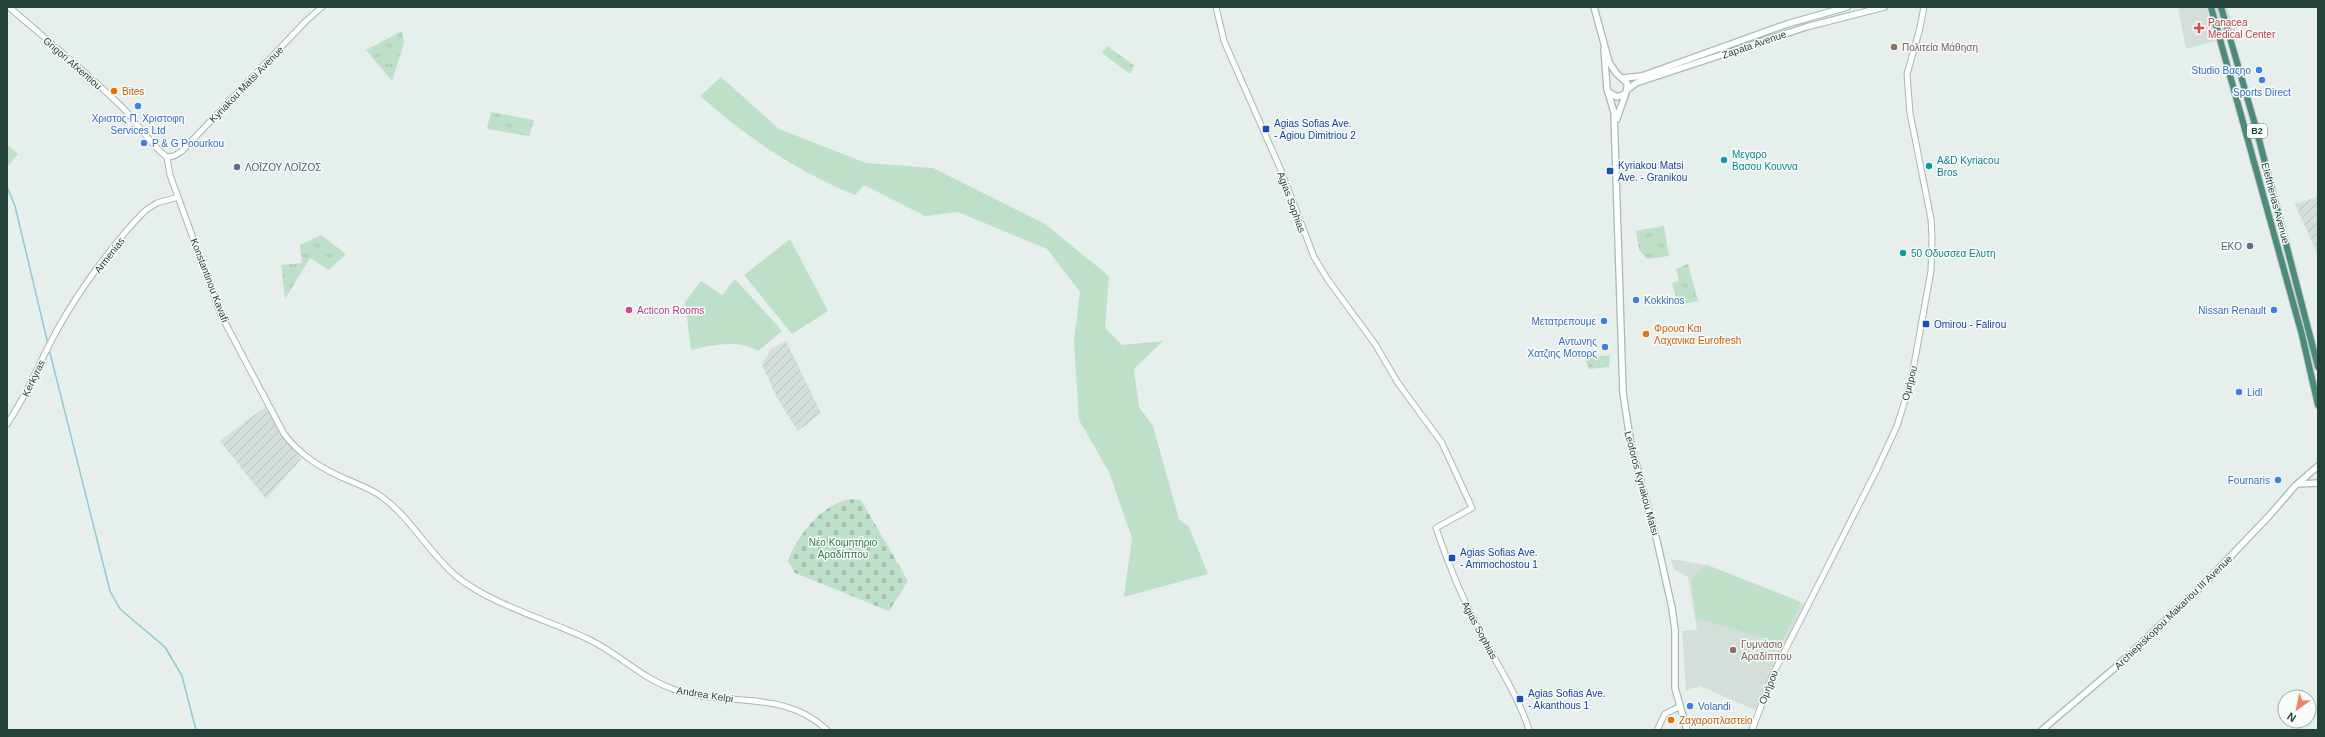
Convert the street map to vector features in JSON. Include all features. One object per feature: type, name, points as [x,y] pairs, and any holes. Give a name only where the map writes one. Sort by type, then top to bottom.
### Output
[{"type":"highway","name":"Eleftherias Avenue","points":[[2211,7],[2302,335],[2318,405]]},
{"type":"highway","name":"Eleftherias Avenue","points":[[2221,7],[2256,128],[2318,367]]},
{"type":"main road","name":"Leoforos Kyriakou Matsi","points":[[1594,7],[1604,49],[1611,67],[1627,83],[1626,91],[1618,112],[1615,138]]},
{"type":"main road","name":"Zapata Avenue","points":[[1622,77],[1642,76],[1787,24],[1847,7]]},
{"type":"main road","name":"Zapata Avenue","points":[[1626,91],[1636,84],[1806,27],[1884,7]]},
{"type":"main road","name":"Leoforos Kyriakou Matsi","points":[[1604,49],[1607,84],[1614,112],[1623,393],[1631,445],[1657,541],[1672,608],[1676,642],[1675,688],[1679,708],[1687,730]]},
{"type":"main road","points":[[1607,84],[1612,78],[1622,77]]},
{"type":"main road","points":[[1610,93],[1617,97],[1626,91]]},
{"type":"main road","name":"Archiepiskopou Makariou III Avenue","points":[[2042,730],[2117,666],[2205,583],[2264,522],[2295,486],[2318,466]]},
{"type":"main road","points":[[2295,486],[2307,482],[2318,483]]},
{"type":"street","name":"Grigori Afxentiou","points":[[9,7],[114,99],[143,130],[159,152],[167,157]]},
{"type":"street","name":"Kyriakou Matsi Avenue","points":[[167,157],[174,156],[182,150],[304,22],[322,7]]},
{"type":"street","name":"Agias Sophias","points":[[1216,7],[1224,41],[1280,168],[1314,257],[1328,280],[1375,344],[1398,383],[1442,443],[1472,508],[1436,528],[1459,591],[1514,693],[1529,730]]},
{"type":"street","name":"Ομήρου","points":[[1752,730],[1774,672],[1877,469],[1897,426],[1911,382],[1931,271],[1932,251],[1931,219],[1910,113],[1907,74],[1920,32],[1924,7]]},
{"type":"street","name":"Konstantinou Kavafi","points":[[167,157],[170,175],[178,198],[222,315],[264,398],[284,434],[296,449],[325,470],[381,496],[399,512],[433,553],[457,576],[485,594],[589,640]]},
{"type":"street","name":"Armenias","points":[[56,332],[95,273],[141,215],[157,204],[178,198]]},
{"type":"street","name":"Kerkyras","points":[[7,424],[25,396],[56,332]]},
{"type":"street","name":"Andrea Kelpi","points":[[589,640],[643,675],[673,689],[703,696],[776,703],[793,707],[810,716],[827,730]]},
{"type":"street","points":[[1657,730],[1665,714],[1679,708]]},
{"type":"shaded area","points":[[2178,7],[2227,7],[2237,35],[2186,49]]},
{"type":"shaded area","points":[[2318,197],[2318,255],[2295,204]]},
{"type":"shaded area","points":[[786,341],[821,413],[798,431],[777,398],[762,364],[771,349]]},
{"type":"shaded area","points":[[265,407],[301,459],[266,499],[220,441]]},
{"type":"shaded area","name":"Γυμνάσιο Αραδίππου","points":[[1670,559],[1707,565],[1806,604],[1772,670],[1755,710],[1700,686],[1686,690],[1682,631],[1697,630],[1688,577],[1675,570]]},
{"type":"green space","points":[[402,31],[404,43],[392,81],[366,50]]},
{"type":"green space","points":[[1107,46],[1134,65],[1130,74],[1102,53]]},
{"type":"green space","points":[[721,77],[779,129],[866,163],[933,168],[1045,224],[1109,276],[1105,328],[1122,345],[1163,341],[1134,369],[1139,407],[1153,426],[1179,519],[1189,527],[1208,574],[1124,597],[1132,538],[1109,472],[1079,420],[1074,341],[1080,292],[1047,249],[958,212],[925,216],[864,185],[855,195],[813,176],[754,139],[700,96]]},
{"type":"green space","points":[[491,112],[534,120],[529,136],[487,129]]},
{"type":"green space","points":[[9,146],[18,154],[7,167],[7,148]]},
{"type":"green space","points":[[1664,226],[1669,256],[1647,259],[1639,250],[1636,231]]},
{"type":"green space","points":[[321,235],[346,254],[329,270],[310,258],[285,299],[281,265],[302,263],[300,245]]},
{"type":"green space","points":[[790,239],[828,311],[792,334],[744,275]]},
{"type":"green space","points":[[1688,264],[1698,301],[1678,305],[1672,283],[1679,281],[1676,269]]},
{"type":"green space","points":[[735,279],[782,331],[758,351],[750,347],[734,344],[707,346],[691,350],[685,302],[701,281],[722,295]]},
{"type":"green space","points":[[1610,355],[1609,367],[1589,369],[1585,359]]},
{"type":"green space","name":"Νέο Κοιμητήριο Αραδίππου","points":[[849,499],[861,500],[908,581],[889,611],[795,573],[788,561],[798,541],[812,522],[829,508],[839,502]]},
{"type":"green space","points":[[1707,565],[1801,602],[1781,643],[1696,618],[1691,578]]},
{"type":"waterway","points":[[7,187],[15,206],[48,344]]},
{"type":"waterway","points":[[49,349],[110,591],[120,609],[165,647],[182,676],[196,730]]},
{"type":"place","name":"Panacea Medical Center","points":[[2199,28]]},
{"type":"place","name":"Πολιτεία Μάθηση","points":[[1894,47]]},
{"type":"place","name":"Studio Βαςηο","points":[[2259,70]]},
{"type":"place","name":"Sports Direct","points":[[2262,80]]},
{"type":"place","name":"Bites","points":[[114,91]]},
{"type":"place","name":"Χριστος Π. Χριστοφη Services Ltd","points":[[138,106]]},
{"type":"place","name":"Agias Sofias Ave. - Agiou Dimitriou 2","points":[[1266,129]]},
{"type":"place","name":"P & G Poourkou","points":[[144,143]]},
{"type":"place","name":"Μεγαρο Βασου Κουννα","points":[[1724,160]]},
{"type":"place","name":"A&D Kyriacou Bros","points":[[1929,166]]},
{"type":"place","name":"ΛΟΪΖΟΥ ΛΟΪΖΟΣ","points":[[237,167]]},
{"type":"place","name":"Kyriakou Matsi Ave. - Granikou","points":[[1610,171]]},
{"type":"place","name":"EKO","points":[[2250,246]]},
{"type":"place","name":"50 Οδυσσεα Ελυτη","points":[[1903,253]]},
{"type":"place","name":"Kokkinos","points":[[1636,300]]},
{"type":"place","name":"Acticon Rooms","points":[[629,310]]},
{"type":"place","name":"Nissan Renault","points":[[2274,310]]},
{"type":"place","name":"Μετατρεπουμε","points":[[1604,321]]},
{"type":"place","name":"Omirou - Falirou","points":[[1926,324]]},
{"type":"place","name":"Φρουα Και Λαχανικα Eurofresh","points":[[1646,334]]},
{"type":"place","name":"Αντωνης Χατζιης Μοτορς","points":[[1605,347]]},
{"type":"place","name":"Lidl","points":[[2239,392]]},
{"type":"place","name":"Fournaris","points":[[2278,480]]},
{"type":"place","name":"Agias Sofias Ave. - Ammochostou 1","points":[[1452,558]]},
{"type":"place","name":"Γυμνάσιο Αραδίππου","points":[[1733,650]]},
{"type":"place","name":"Agias Sofias Ave. - Akanthous 1","points":[[1520,699]]},
{"type":"place","name":"Volandi","points":[[1690,706]]},
{"type":"place","name":"Ζαχαροπλαστείο","points":[[1671,720]]}]
